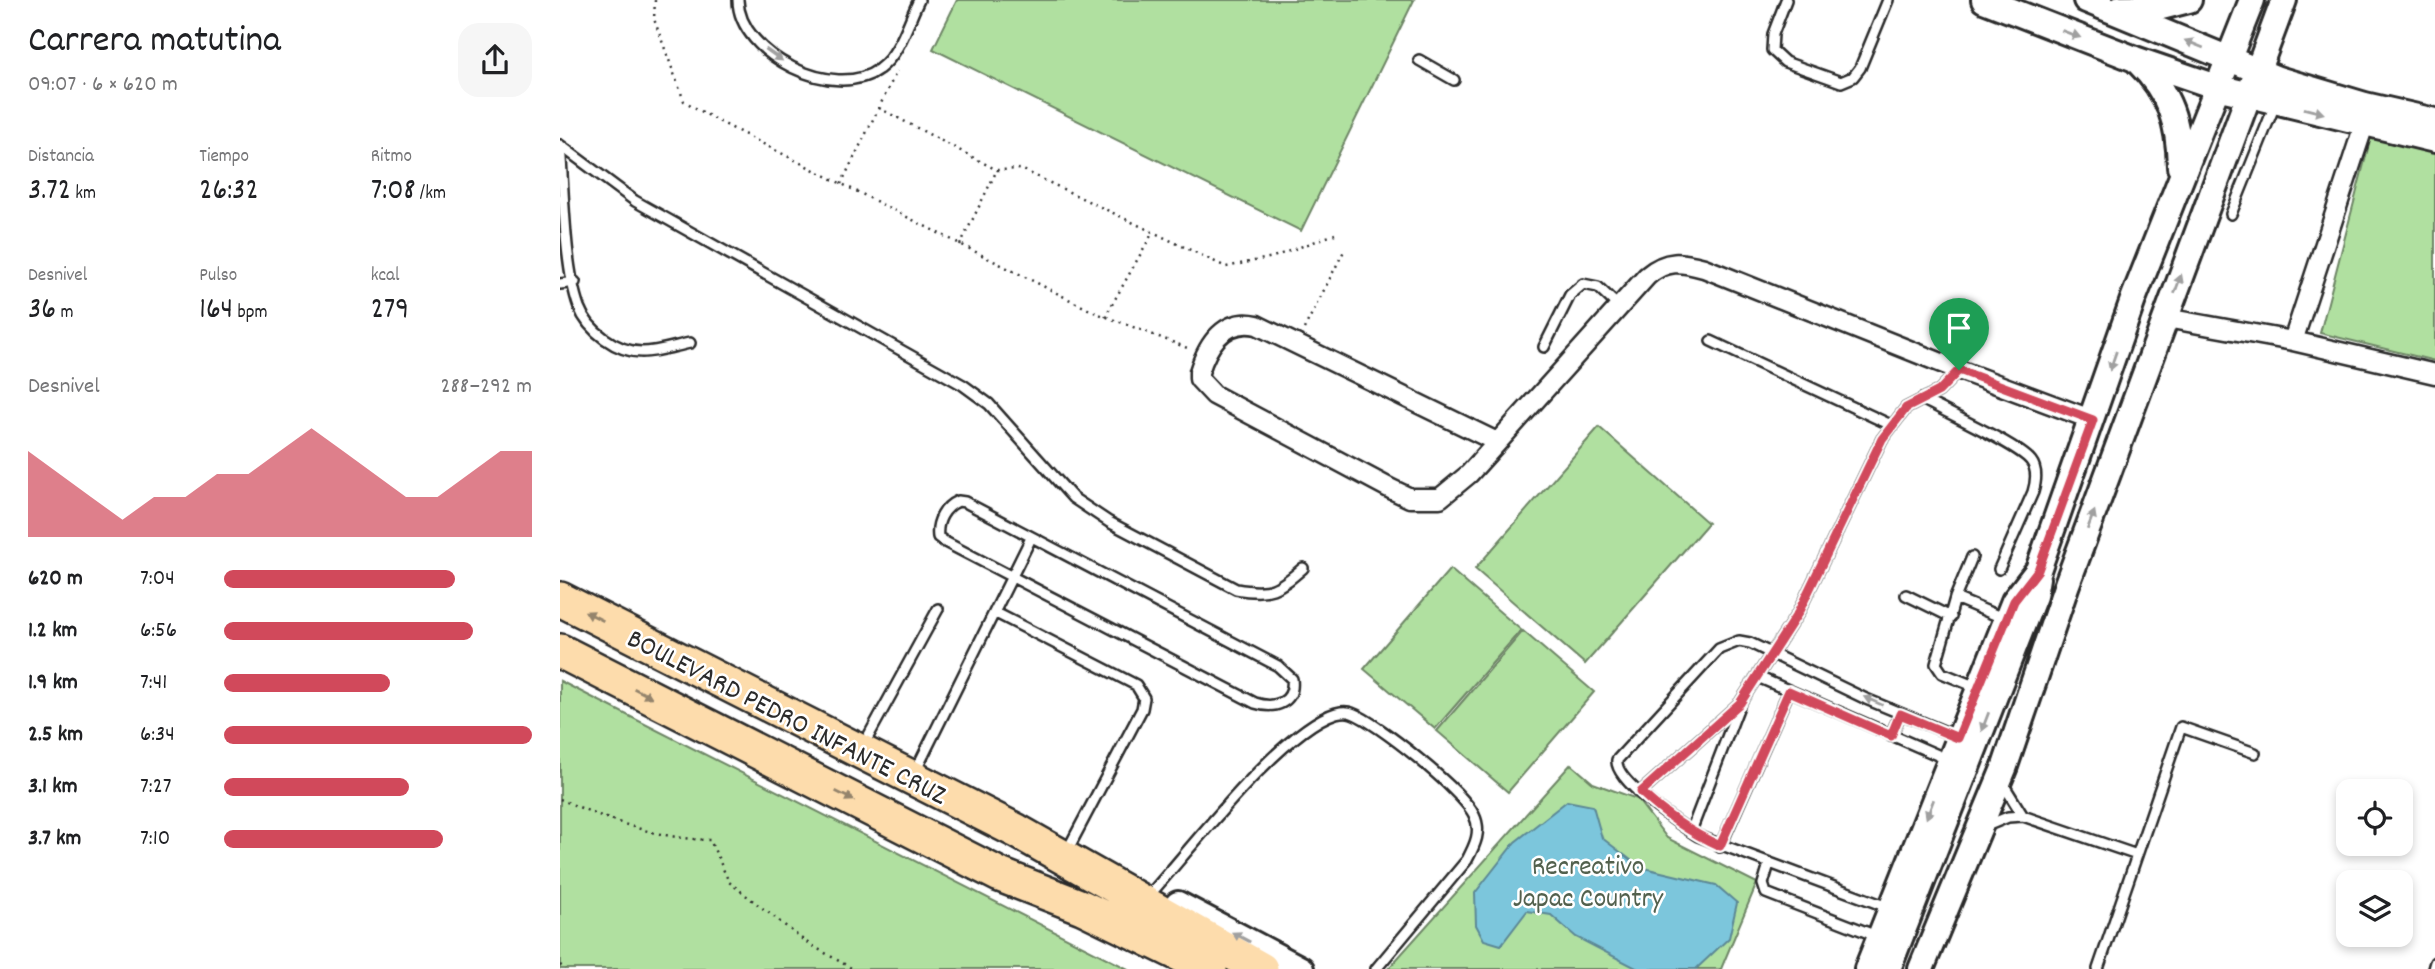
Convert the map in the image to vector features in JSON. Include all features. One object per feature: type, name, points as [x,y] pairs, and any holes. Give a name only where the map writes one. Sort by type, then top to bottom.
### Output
[{"type":"highway","name":"BOULEVARD PEDRO INFANTE CRUZ","points":[[560,599],[1017,831],[1261,969]]},
{"type":"highway","name":"BOULEVARD PEDRO INFANTE CRUZ","points":[[560,651],[1000,875],[1082,908],[1210,969]]},
{"type":"street","points":[[1984,0],[2135,59],[2217,87],[2252,82],[2435,121]]},
{"type":"street","points":[[2095,4],[2149,8],[2189,0]]},
{"type":"street","points":[[1888,969],[2034,596],[2038,570],[2093,420],[2134,297],[2252,0]]},
{"type":"street","points":[[1921,969],[2005,766],[2067,584],[2284,0]]},
{"type":"street","points":[[2095,4],[2229,58],[2252,82],[2277,101],[2364,125],[2435,140]]},
{"type":"street","points":[[2135,59],[2157,80],[2171,105],[2179,140],[2180,177]]},
{"type":"street","points":[[2293,341],[2364,125]]},
{"type":"street","points":[[1497,442],[1257,325],[1236,323],[1218,335],[1206,355],[1199,379],[1214,395],[1410,498],[1440,498],[1457,486],[1497,442],[1618,306],[1659,266],[1672,262],[1686,263],[2093,420]]},
{"type":"street","points":[[2166,318],[2293,341],[2435,374]]},
{"type":"street","points":[[1910,969],[1910,916],[1949,761],[1978,687],[2019,633],[2067,584]]},
{"type":"street","name":"BOULEVARD PEDRO INFANTE CRUZ","points":[[1017,831],[1153,891],[1301,969]]},
{"type":"street","name":"BOULEVARD PEDRO INFANTE CRUZ","points":[[1000,875],[1174,969]]},
{"type":"street","points":[[1867,969],[1880,938],[1910,916]]},
{"type":"lane","points":[[738,0],[742,19],[759,44],[794,68],[841,81],[862,78],[891,59],[919,0]]},
{"type":"lane","points":[[1786,0],[1773,34],[1772,50],[1785,62],[1841,82],[1853,77],[1860,68],[1888,0]]},
{"type":"lane","points":[[1419,60],[1454,80]]},
{"type":"lane","points":[[2231,214],[2277,101]]},
{"type":"lane","points":[[560,145],[579,308],[600,336],[621,348],[643,352],[690,343]]},
{"type":"lane","points":[[560,145],[635,201],[963,385],[989,404],[1073,498],[1109,522],[1236,589],[1253,592],[1280,588],[1303,568]]},
{"type":"lane","points":[[560,284],[575,282]]},
{"type":"lane","points":[[1544,347],[1570,295],[1583,284],[1598,287],[1618,306]]},
{"type":"lane","points":[[1711,341],[1891,425]]},
{"type":"lane","points":[[1641,792],[1740,703],[1803,604],[1866,469],[1891,425],[1906,408],[1951,382],[1959,370]]},
{"type":"lane","points":[[1922,399],[2014,448],[2030,459],[2034,467],[2036,480],[2033,492],[1999,569]]},
{"type":"lane","points":[[965,502],[1031,538],[1278,666],[1292,679],[1293,688],[1283,704],[1276,707],[1255,704],[938,537],[939,522],[951,504],[965,502]]},
{"type":"lane","points":[[912,779],[1031,538]]},
{"type":"lane","points":[[1972,557],[1955,598],[1937,669],[1947,676],[1978,687]]},
{"type":"lane","points":[[1906,596],[1951,617]]},
{"type":"lane","points":[[1955,598],[2019,633]]},
{"type":"lane","points":[[859,752],[938,609]]},
{"type":"lane","points":[[996,613],[1136,685],[1144,698],[1142,709],[1067,852]]},
{"type":"lane","points":[[1910,916],[1720,846],[1691,831],[1662,811],[1619,773],[1617,760],[1719,649],[1739,641],[1773,653],[1900,714],[1958,738]]},
{"type":"lane","points":[[1758,677],[1949,761]]},
{"type":"lane","points":[[1720,846],[1789,691]]},
{"type":"lane","points":[[1691,831],[1740,703]]},
{"type":"lane","points":[[1153,891],[1259,772],[1302,732],[1331,715],[1351,712],[1401,745],[1464,799],[1475,816],[1478,832],[1475,845],[1466,860],[1376,969]]},
{"type":"lane","points":[[1891,736],[1900,714]]},
{"type":"lane","points":[[2098,969],[2181,727],[2255,753]]},
{"type":"lane","points":[[2005,766],[2002,783],[2023,816]]},
{"type":"lane","points":[[1979,831],[2000,819],[2023,816],[2137,855]]},
{"type":"lane","points":[[1769,864],[1763,884],[1766,893],[1880,938]]},
{"type":"lane","points":[[2433,969],[2435,962]]},
{"type":"path","points":[[655,0],[654,19],[684,101],[841,184],[1105,317],[1206,355]]},
{"type":"path","points":[[841,184],[903,60]]},
{"type":"path","points":[[879,108],[997,170],[1021,169],[1226,267],[1273,257],[1335,234]]},
{"type":"path","points":[[960,244],[997,170]]},
{"type":"path","points":[[1105,317],[1153,232]]},
{"type":"path","points":[[1297,343],[1344,251]]},
{"type":"path","points":[[560,799],[621,825],[685,840],[710,840],[729,882],[806,942],[853,969]]},
{"type":"path","points":[[560,965],[566,969]]},
{"type":"green space","points":[[957,0],[1414,0],[1301,231],[933,49]]},
{"type":"green space","points":[[2372,133],[2435,151],[2435,361],[2320,333]]},
{"type":"green space","points":[[1599,427],[1708,523],[1585,664],[1475,569]]},
{"type":"green space","points":[[1450,569],[1521,630],[1435,729],[1364,669]]},
{"type":"green space","points":[[1523,631],[1594,692],[1508,792],[1437,731]]},
{"type":"green space","points":[[560,681],[1128,969],[560,969]]},
{"type":"green space","name":"Recreativo Japac Country","points":[[1571,764],[1593,783],[1637,799],[1667,838],[1757,883],[1721,969],[1388,969]]},
{"type":"water","points":[[1567,801],[1593,806],[1602,838],[1640,867],[1716,885],[1737,903],[1729,938],[1696,969],[1638,969],[1576,937],[1551,915],[1527,911],[1501,945],[1484,940],[1476,925],[1475,893],[1515,842]]},
{"type":"route","points":[[1959,370],[2093,420],[2038,570],[2014,601],[1958,738],[1900,714],[1891,736],[1789,691],[1720,846],[1698,836],[1672,820],[1641,792],[1740,703],[1798,613],[1866,469],[1891,425],[1906,408],[1951,382],[1959,370]]}]
